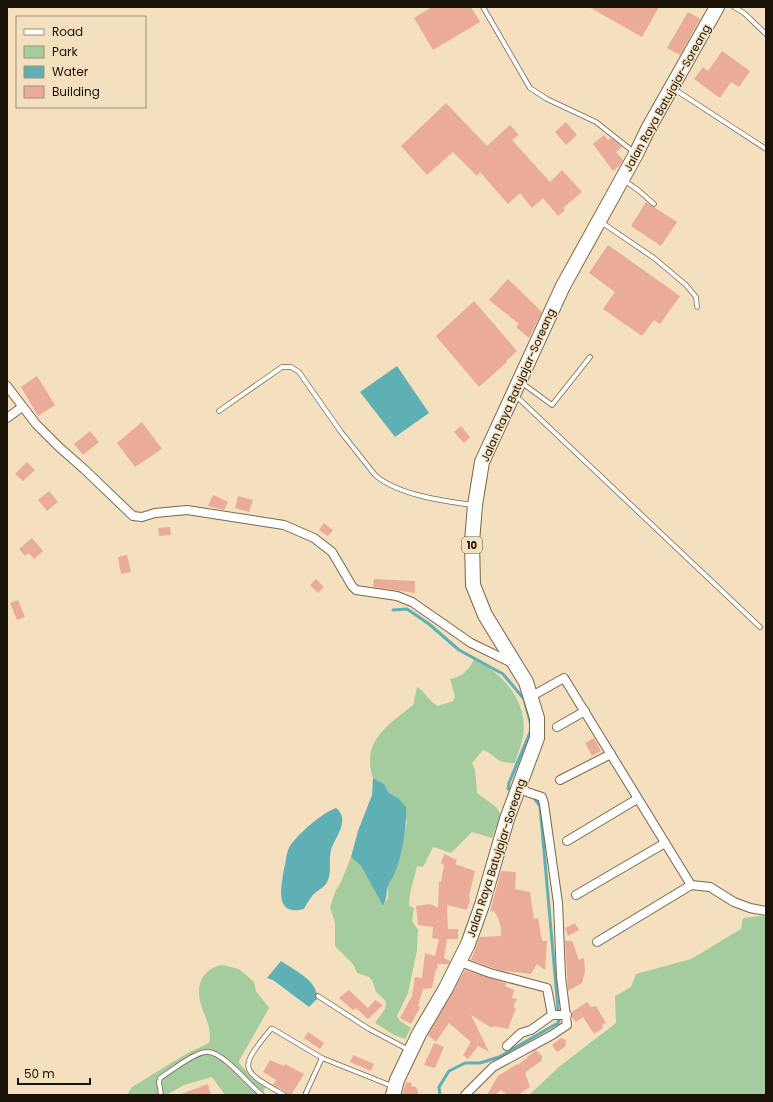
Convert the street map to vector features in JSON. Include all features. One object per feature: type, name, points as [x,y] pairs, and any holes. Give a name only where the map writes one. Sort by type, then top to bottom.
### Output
[{"type":"highway","name":"Jalan Raya Batujajar-Soreang","points":[[394,1091],[411,1052],[460,962],[475,924],[507,819],[537,738],[537,718],[532,696],[526,682],[485,615],[472,585],[472,542],[475,505],[482,462],[512,393],[563,286],[600,221],[671,87],[717,7]]},
{"type":"street","points":[[7,386],[22,406],[59,447],[133,516],[142,517],[155,513],[187,510],[284,525],[306,534],[324,544],[332,552],[352,586],[356,590],[397,596],[412,602],[471,643],[516,665]]},
{"type":"street","points":[[7,418],[22,406]]},
{"type":"street","points":[[532,696],[564,678],[691,885]]},
{"type":"street","points":[[557,728],[584,711]]},
{"type":"street","points":[[560,780],[611,754]]},
{"type":"street","points":[[520,786],[527,792],[542,797],[544,804],[558,903],[561,977],[559,1015]]},
{"type":"street","points":[[566,841],[637,799]]},
{"type":"street","points":[[576,895],[665,843]]},
{"type":"street","points":[[597,942],[691,885],[710,886],[734,902],[750,908],[766,911]]},
{"type":"street","points":[[460,962],[490,973],[547,988],[559,1015],[566,1025],[559,1031],[493,1067],[465,1095]]},
{"type":"street","points":[[507,1046],[521,1033],[531,1030],[559,1015]]},
{"type":"lane","points":[[483,7],[530,88],[547,99],[596,122],[636,154]]},
{"type":"lane","points":[[734,7],[744,13],[766,34]]},
{"type":"lane","points":[[671,87],[766,149]]},
{"type":"lane","points":[[622,179],[654,204]]},
{"type":"lane","points":[[600,221],[654,258],[686,285],[696,297],[697,307]]},
{"type":"lane","points":[[518,380],[552,405],[590,356]]},
{"type":"lane","points":[[219,411],[282,367],[291,367],[299,372],[341,432],[375,476],[397,488],[450,502],[475,505]]},
{"type":"lane","points":[[512,393],[760,627]]},
{"type":"lane","points":[[318,996],[369,1029],[411,1052]]},
{"type":"lane","points":[[284,1095],[254,1077],[248,1068],[248,1059],[271,1030],[274,1029],[322,1058],[394,1091]]},
{"type":"lane","points":[[162,1095],[159,1082],[160,1078],[198,1054],[208,1052],[219,1055],[262,1095]]},
{"type":"lane","points":[[305,1095],[322,1058]]},
{"type":"green space","points":[[474,660],[495,672],[512,690],[522,712],[524,724],[523,737],[515,763],[503,762],[483,750],[472,763],[475,770],[477,793],[496,807],[501,815],[492,838],[472,832],[451,853],[433,847],[423,867],[417,866],[410,894],[409,906],[414,908],[412,921],[418,930],[417,950],[408,993],[397,1016],[400,1021],[411,1028],[405,1039],[394,1035],[375,1023],[385,1009],[386,1001],[376,992],[372,980],[369,977],[357,973],[353,964],[335,946],[335,923],[330,907],[351,857],[361,866],[383,906],[388,898],[388,885],[394,875],[407,822],[398,798],[389,793],[384,784],[373,778],[370,765],[374,744],[386,727],[413,705],[417,687],[438,706],[453,701],[455,696],[450,679],[458,677],[465,672]]},
{"type":"green space","points":[[760,916],[766,917],[766,1095],[529,1095],[560,1066],[616,1023],[615,996],[631,987],[636,974],[691,959],[741,929],[743,918]]},
{"type":"green space","points":[[222,965],[239,969],[254,982],[256,991],[269,1008],[239,1061],[239,1063],[255,1080],[266,1087],[261,1095],[225,1095],[212,1077],[184,1085],[166,1095],[127,1095],[132,1087],[186,1054],[209,1043],[210,1032],[200,1001],[200,982],[210,969]]},
{"type":"water","points":[[397,366],[429,413],[395,437],[360,392]]},
{"type":"water","points":[[373,778],[384,784],[389,793],[398,798],[406,807],[406,823],[402,850],[394,875],[389,883],[383,906],[361,866],[351,857],[358,831],[372,795]]},
{"type":"water","points":[[336,808],[342,818],[342,823],[341,829],[331,850],[328,880],[324,886],[312,896],[304,909],[288,909],[284,905],[281,892],[289,848],[297,837],[310,825],[330,810]]},
{"type":"water","points":[[281,961],[299,972],[314,986],[317,999],[309,1007],[273,980],[267,978]]},
{"type":"building","points":[[432,7],[471,7],[480,22],[433,50],[414,18]]},
{"type":"building","points":[[589,7],[659,7],[642,37]]},
{"type":"building","points":[[688,12],[700,19],[680,55],[667,48]]},
{"type":"building","points":[[722,51],[750,71],[739,87],[731,82],[720,98],[694,79],[703,67],[708,71]]},
{"type":"building","points":[[446,103],[487,146],[510,125],[519,135],[512,140],[550,182],[562,170],[582,192],[563,208],[565,210],[558,216],[543,198],[532,208],[520,193],[508,204],[480,172],[477,176],[453,152],[427,175],[401,146]]},
{"type":"building","points":[[566,122],[577,135],[566,145],[555,132]]},
{"type":"building","points":[[604,135],[608,140],[611,138],[622,147],[616,152],[623,160],[613,171],[593,144]]},
{"type":"building","points":[[646,202],[677,222],[661,246],[631,226]]},
{"type":"building","points":[[608,245],[680,296],[660,324],[654,320],[642,336],[603,309],[615,292],[589,273]]},
{"type":"building","points":[[508,279],[542,312],[529,338],[516,327],[519,324],[489,300]]},
{"type":"building","points":[[474,301],[517,351],[479,387],[436,336]]},
{"type":"building","points":[[37,376],[55,405],[38,416],[21,387]]},
{"type":"building","points":[[142,422],[162,449],[135,467],[117,443]]},
{"type":"building","points":[[461,426],[470,437],[464,443],[454,432]]},
{"type":"building","points":[[90,431],[99,442],[83,455],[74,444]]},
{"type":"building","points":[[27,462],[35,470],[23,481],[15,474]]},
{"type":"building","points":[[49,491],[58,502],[47,511],[38,500]]},
{"type":"building","points":[[213,495],[228,502],[224,510],[208,506]]},
{"type":"building","points":[[238,496],[253,500],[249,512],[235,508]]},
{"type":"building","points":[[324,523],[333,530],[328,536],[319,530]]},
{"type":"building","points":[[170,527],[171,535],[159,536],[158,528]]},
{"type":"building","points":[[32,538],[43,551],[34,559],[29,553],[25,556],[19,549]]},
{"type":"building","points":[[127,555],[131,572],[121,574],[118,557]]},
{"type":"building","points":[[316,579],[324,587],[318,593],[310,585]]},
{"type":"building","points":[[374,579],[415,581],[415,593],[373,587]]},
{"type":"building","points":[[18,600],[25,617],[17,620],[10,603]]},
{"type":"building","points":[[594,738],[601,751],[592,756],[585,743]]},
{"type":"building","points":[[444,854],[457,860],[455,864],[475,871],[469,896],[470,900],[467,910],[447,905],[448,929],[458,929],[458,939],[447,939],[444,958],[450,961],[449,964],[437,964],[438,968],[436,969],[432,988],[423,989],[418,1006],[420,1007],[411,1024],[400,1018],[412,996],[415,977],[422,978],[425,953],[435,956],[439,939],[432,938],[433,927],[418,925],[416,906],[430,904],[438,908],[439,882],[441,882],[444,865],[441,863]]},
{"type":"building","points":[[501,871],[516,872],[515,889],[530,892],[534,919],[538,918],[542,941],[547,941],[545,970],[537,964],[531,974],[499,970],[471,960],[480,937],[501,936],[501,928],[498,918],[494,911],[490,912]]},
{"type":"building","points":[[575,923],[579,930],[568,936],[565,928]]},
{"type":"building","points":[[565,941],[572,941],[579,960],[584,958],[585,971],[582,983],[568,991]]},
{"type":"building","points":[[465,970],[506,983],[505,986],[514,990],[512,998],[517,999],[513,1007],[516,1008],[508,1029],[493,1026],[492,1028],[471,1015],[489,1052],[478,1046],[468,1059],[463,1055],[471,1042],[449,1023],[436,1042],[428,1035]]},
{"type":"building","points":[[349,990],[368,1008],[375,1000],[383,1005],[368,1019],[356,1008],[353,1010],[339,998]]},
{"type":"building","points":[[587,1002],[591,1007],[596,1006],[606,1023],[602,1025],[603,1028],[594,1034],[583,1017],[576,1022],[572,1017],[572,1012]]},
{"type":"building","points":[[308,1032],[324,1043],[320,1049],[304,1038]]},
{"type":"building","points":[[561,1038],[566,1040],[565,1047],[557,1052],[552,1045]]},
{"type":"building","points":[[434,1043],[444,1047],[435,1068],[424,1065]]},
{"type":"building","points":[[536,1050],[542,1056],[542,1060],[525,1073],[530,1087],[518,1095],[508,1095],[501,1090],[495,1095],[487,1095],[498,1076],[517,1064],[518,1065]]},
{"type":"building","points":[[353,1055],[374,1064],[371,1071],[350,1062]]},
{"type":"building","points":[[270,1060],[284,1066],[285,1064],[304,1074],[291,1095],[287,1095],[286,1092],[273,1085],[276,1080],[263,1072]]},
{"type":"building","points":[[406,1082],[412,1083],[411,1086],[416,1087],[419,1095],[402,1095]]},
{"type":"building","points":[[208,1084],[211,1095],[181,1095],[181,1094]]},
{"type":"waterway","points":[[393,610],[407,609],[429,624],[459,650],[503,674],[524,699],[531,725]]},
{"type":"waterway","points":[[511,789],[508,789],[509,783],[531,730]]},
{"type":"waterway","points":[[440,1095],[439,1087],[449,1071],[465,1063],[480,1063],[499,1057],[558,1023],[559,1020],[540,806],[534,798]]}]
